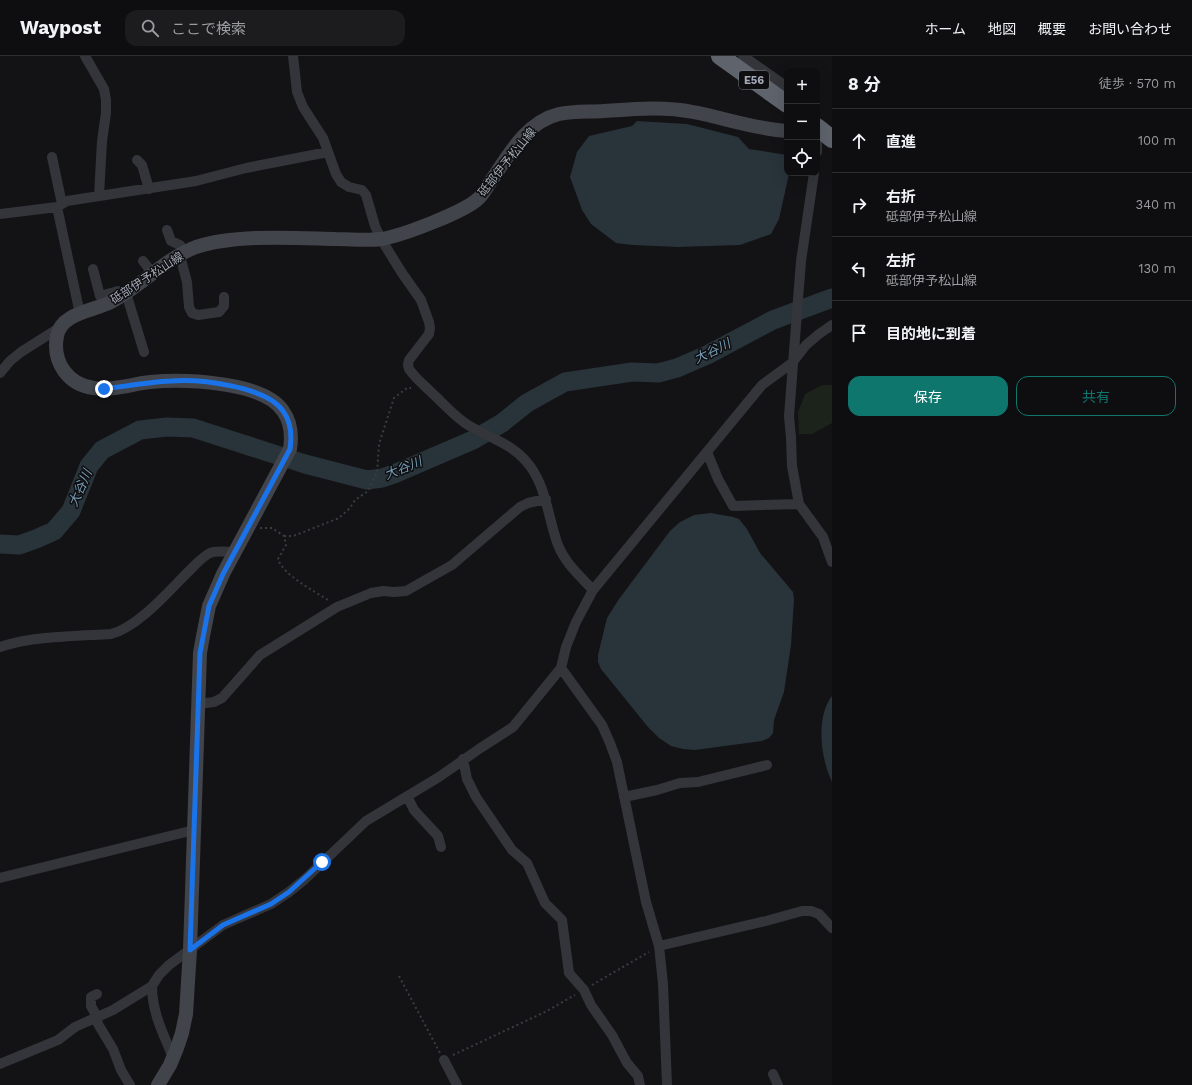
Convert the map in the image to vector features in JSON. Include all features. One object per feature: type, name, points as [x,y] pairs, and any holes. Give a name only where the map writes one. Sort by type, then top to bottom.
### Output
[{"type":"highway","name":"E56","points":[[720,56],[784,102]]},
{"type":"highway","points":[[820,129],[832,139]]},
{"type":"main road","name":"砥部伊予松山線","points":[[59,328],[65,321],[104,306],[123,295],[182,254],[192,248],[205,244],[255,238],[381,239],[410,231],[470,205],[480,197],[518,144],[532,128],[545,119],[558,114],[639,109],[670,109],[692,112],[771,130],[784,131]]},
{"type":"main road","points":[[820,132],[832,130]]},
{"type":"main road","points":[[59,328],[56,338],[56,350],[61,369],[71,379],[84,386],[104,389],[150,382],[172,381],[199,381],[233,386],[260,393],[277,404],[283,411],[290,428],[290,449],[234,552],[209,606],[207,616],[200,653],[190,950],[186,1014],[182,1032],[163,1082]]},
{"type":"street","points":[[85,56],[104,89],[106,100],[99,196]]},
{"type":"street","points":[[293,56],[297,92],[303,107],[324,138],[336,174],[341,182],[349,187],[362,190],[366,195],[375,226],[381,239],[402,274],[421,300],[429,322],[429,334],[409,360],[408,365],[412,373],[458,418],[517,452],[526,461],[537,477],[546,499],[558,545],[567,562],[593,590]]},
{"type":"street","points":[[743,56],[784,85]]},
{"type":"street","points":[[0,214],[59,205],[67,201],[196,182],[246,168],[328,152]]},
{"type":"street","points":[[52,157],[59,205],[80,314]]},
{"type":"street","points":[[137,160],[142,165],[149,189]]},
{"type":"street","points":[[814,176],[801,262],[789,416],[792,438],[792,466],[799,504],[828,536],[832,562]]},
{"type":"street","points":[[167,230],[171,241],[180,245],[187,282],[189,307],[192,313],[198,315],[219,312],[224,306],[224,297]]},
{"type":"street","points":[[143,261],[153,274]]},
{"type":"street","points":[[93,269],[100,296],[118,291],[123,295],[144,352]]},
{"type":"street","points":[[0,1064],[58,1040],[75,1027],[113,1010],[152,986],[164,970],[181,955],[223,925],[271,904],[289,892],[304,880],[366,821],[439,777],[513,727],[561,668],[566,647],[576,622],[593,590],[762,385],[792,363],[806,345],[832,325]]},
{"type":"street","points":[[0,374],[10,361],[21,352],[59,328]]},
{"type":"street","points":[[707,452],[718,479],[733,506],[799,504]]},
{"type":"street","points":[[198,704],[214,702],[222,698],[260,655],[337,607],[371,593],[383,591],[406,591],[416,587],[452,565],[520,507],[528,503],[546,499]]},
{"type":"street","points":[[0,647],[9,644],[54,637],[112,634],[119,632],[154,606],[192,567],[211,552],[234,552]]},
{"type":"street","points":[[561,668],[602,725],[617,762],[646,902],[659,946],[663,984],[667,1085]]},
{"type":"street","points":[[464,759],[467,779],[476,797],[512,850],[526,864],[545,903],[562,920],[569,973],[584,990],[591,1006],[612,1035],[627,1063],[638,1076],[640,1085]]},
{"type":"street","points":[[624,797],[657,790],[680,783],[698,782],[767,765]]},
{"type":"street","points":[[407,796],[414,810],[438,836],[441,847]]},
{"type":"street","points":[[0,878],[194,830]]},
{"type":"street","points":[[659,946],[802,911],[811,911],[819,914],[832,928]]},
{"type":"street","points":[[152,986],[154,1011],[173,1057]]},
{"type":"street","points":[[96,994],[91,997],[91,1006],[97,1017],[98,1024],[113,1049],[121,1070],[130,1085]]},
{"type":"street","points":[[444,1060],[457,1085]]},
{"type":"street","points":[[773,1074],[778,1085]]},
{"type":"path","points":[[247,529],[272,528],[284,536],[291,536],[339,518],[350,508],[355,500],[368,491],[377,473],[379,444],[394,398],[407,388],[414,388],[424,384]]},
{"type":"path","points":[[284,536],[286,545],[278,559],[280,564],[290,575],[337,607]]},
{"type":"path","points":[[399,976],[444,1060],[546,1012],[659,946]]},
{"type":"shaded area","points":[[637,121],[687,124],[738,137],[749,149],[784,155],[784,176],[789,176],[779,219],[771,234],[740,245],[678,247],[633,245],[616,243],[591,224],[582,210],[570,177],[577,152],[589,136],[632,126]]},
{"type":"shaded area","points":[[822,385],[832,385],[832,423],[812,434],[799,434],[798,412],[805,394]]},
{"type":"shaded area","points":[[711,513],[739,519],[747,529],[760,553],[793,592],[794,600],[791,645],[784,692],[774,720],[773,733],[769,738],[762,741],[695,750],[683,749],[671,746],[659,738],[648,727],[601,669],[598,662],[598,655],[607,618],[619,599],[670,531],[680,522],[694,515]]},
{"type":"shaded area","points":[[832,696],[832,782],[825,762],[822,727],[823,715]]},
{"type":"waterway","name":"大谷川","points":[[0,544],[19,545],[54,531],[71,511],[89,466],[102,450],[140,430],[167,427],[193,428],[305,464],[367,480],[382,478],[473,440],[502,423],[527,403],[565,382],[632,372],[658,373],[677,368],[707,355],[773,320],[832,298]]},
{"type":"route","points":[[104,389],[150,382],[172,381],[199,381],[233,386],[260,393],[277,404],[283,411],[290,428],[290,449],[223,574],[209,606],[203,636],[200,653],[190,950],[223,925],[271,904],[289,892],[304,880],[322,862]]}]
